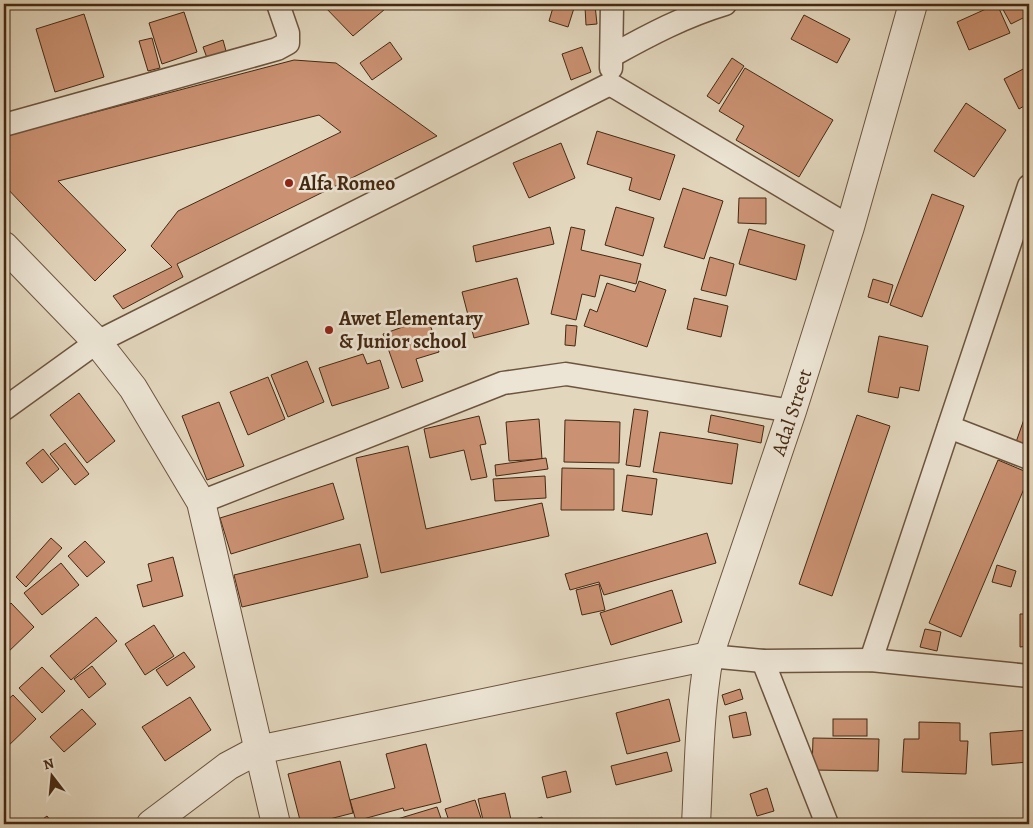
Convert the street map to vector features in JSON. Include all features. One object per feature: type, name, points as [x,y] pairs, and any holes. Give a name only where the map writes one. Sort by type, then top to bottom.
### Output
[{"type":"street","points":[[4,126],[277,49],[288,43],[288,33],[278,4]]},
{"type":"street","points":[[610,84],[612,4]]},
{"type":"street","points":[[612,55],[653,33],[707,9],[725,4]]},
{"type":"street","name":"Adal Street","points":[[696,824],[704,684],[709,656],[792,411],[850,227],[913,4]]},
{"type":"street","points":[[610,84],[850,227]]},
{"type":"street","points":[[4,409],[98,342],[610,84]]},
{"type":"street","points":[[871,660],[1029,186]]},
{"type":"street","points":[[4,246],[98,342],[133,388],[201,502],[276,824]]},
{"type":"street","points":[[201,502],[503,383],[566,374],[792,411]]},
{"type":"street","points":[[949,427],[1029,458]]},
{"type":"street","points":[[152,824],[228,766],[258,750],[709,656],[763,661],[871,660],[1029,676]]},
{"type":"street","points":[[763,661],[828,824]]},
{"type":"building","points":[[322,4],[391,4],[353,36]]},
{"type":"building","points":[[554,4],[575,5],[568,27],[549,21]]},
{"type":"building","points":[[997,4],[1010,33],[969,50],[957,22]]},
{"type":"building","points":[[1000,4],[1029,4],[1029,15],[1011,24]]},
{"type":"building","points":[[595,5],[597,24],[586,25],[585,7]]},
{"type":"building","points":[[184,12],[197,52],[162,64],[149,23]]},
{"type":"building","points":[[84,14],[104,77],[55,92],[36,29]]},
{"type":"building","points":[[804,15],[850,39],[837,63],[791,39]]},
{"type":"building","points":[[152,38],[160,68],[148,71],[139,41]]},
{"type":"building","points":[[223,40],[226,51],[207,58],[203,47]]},
{"type":"building","points":[[390,42],[402,59],[372,80],[360,63]]},
{"type":"building","points":[[582,47],[591,72],[571,80],[562,54]]},
{"type":"building","points":[[732,58],[744,66],[719,104],[707,96]]},
{"type":"building","name":"Alfa Romeo","points":[[294,60],[336,63],[437,136],[177,264],[183,277],[123,309],[113,296],[172,267],[151,246],[178,211],[341,132],[319,115],[58,181],[126,250],[95,281],[4,185],[4,136]]},
{"type":"building","points":[[1029,66],[1029,103],[1019,109],[1004,79]]},
{"type":"building","points":[[745,68],[833,120],[799,177],[736,140],[744,126],[719,111]]},
{"type":"building","points":[[966,103],[1006,130],[974,177],[934,151]]},
{"type":"building","points":[[597,131],[675,155],[660,200],[629,190],[632,178],[587,164]]},
{"type":"building","points":[[561,143],[575,178],[529,198],[513,163]]},
{"type":"building","points":[[683,188],[723,201],[704,259],[664,247]]},
{"type":"building","points":[[932,194],[964,206],[922,317],[890,305]]},
{"type":"building","points":[[739,198],[766,198],[766,224],[738,223]]},
{"type":"building","points":[[616,207],[654,218],[643,256],[605,245]]},
{"type":"building","points":[[550,227],[554,244],[476,262],[473,246]]},
{"type":"building","points":[[571,227],[585,230],[581,250],[641,264],[636,284],[600,275],[595,297],[582,294],[576,320],[551,314]]},
{"type":"building","points":[[749,229],[805,245],[796,280],[739,264]]},
{"type":"building","points":[[710,257],[734,264],[726,296],[701,290]]},
{"type":"building","points":[[517,278],[529,324],[474,338],[462,292]]},
{"type":"building","points":[[873,279],[893,285],[888,303],[868,297]]},
{"type":"building","points":[[639,281],[666,290],[647,347],[584,326],[590,309],[597,312],[607,283],[635,292]]},
{"type":"building","points":[[694,298],[728,306],[721,337],[687,329]]},
{"type":"building","points":[[428,318],[439,352],[416,359],[423,381],[402,388],[383,334]]},
{"type":"building","points":[[566,325],[577,326],[575,346],[565,345]]},
{"type":"building","points":[[879,336],[928,346],[919,391],[900,387],[898,398],[868,392]]},
{"type":"building","points":[[363,354],[367,364],[380,360],[389,388],[332,406],[319,368]]},
{"type":"building","points":[[307,361],[324,402],[288,417],[271,375]]},
{"type":"building","points":[[268,377],[285,419],[248,435],[230,392]]},
{"type":"building","points":[[79,393],[115,441],[87,463],[50,415]]},
{"type":"building","points":[[219,402],[244,466],[207,480],[182,416]]},
{"type":"building","points":[[1029,405],[1029,450],[1015,445]]},
{"type":"building","points":[[634,409],[648,411],[640,467],[626,465]]},
{"type":"building","points":[[711,415],[764,426],[761,443],[708,432]]},
{"type":"building","points":[[857,415],[890,426],[832,596],[799,584]]},
{"type":"building","points":[[479,416],[486,444],[480,445],[487,477],[471,480],[464,450],[430,458],[424,429]]},
{"type":"building","points":[[539,419],[542,459],[509,461],[506,422]]},
{"type":"building","points":[[565,420],[620,422],[619,463],[564,462]]},
{"type":"building","points":[[660,432],[738,444],[732,484],[653,472]]},
{"type":"building","points":[[65,443],[89,474],[75,485],[50,454]]},
{"type":"building","points":[[408,446],[426,529],[542,503],[549,536],[381,573],[356,458]]},
{"type":"building","points":[[43,449],[59,469],[42,483],[26,463]]},
{"type":"building","points":[[546,458],[548,469],[496,476],[495,465]]},
{"type":"building","points":[[998,460],[1029,473],[1029,477],[961,637],[929,623]]},
{"type":"building","points":[[562,468],[614,469],[614,510],[561,510]]},
{"type":"building","points":[[627,475],[657,479],[652,515],[622,511]]},
{"type":"building","points":[[545,476],[546,498],[495,501],[493,479]]},
{"type":"building","points":[[333,483],[344,519],[231,554],[220,518]]},
{"type":"building","points":[[707,533],[716,563],[604,595],[599,582],[570,590],[565,574]]},
{"type":"building","points":[[51,538],[62,548],[26,587],[16,577]]},
{"type":"building","points":[[85,541],[105,562],[87,577],[68,556]]},
{"type":"building","points":[[360,544],[368,577],[242,607],[234,575]]},
{"type":"building","points":[[173,557],[183,596],[143,607],[137,585],[152,581],[148,564]]},
{"type":"building","points":[[61,563],[79,585],[42,615],[24,593]]},
{"type":"building","points":[[997,565],[1016,571],[1011,587],[992,582]]},
{"type":"building","points":[[599,584],[605,610],[582,615],[576,590]]},
{"type":"building","points":[[672,590],[682,622],[611,645],[600,613]]},
{"type":"building","points":[[11,603],[34,627],[4,656],[4,610]]},
{"type":"building","points":[[1020,614],[1029,614],[1029,646],[1020,647]]},
{"type":"building","points":[[96,617],[117,641],[71,680],[50,656]]},
{"type":"building","points":[[154,625],[174,656],[145,675],[125,644]]},
{"type":"building","points":[[925,629],[941,632],[937,651],[920,647]]},
{"type":"building","points":[[184,652],[195,667],[167,686],[156,670]]},
{"type":"building","points":[[92,666],[106,684],[89,698],[74,679]]},
{"type":"building","points":[[42,667],[65,691],[42,713],[19,688]]},
{"type":"building","points":[[740,689],[743,699],[725,705],[722,695]]},
{"type":"building","points":[[13,695],[36,719],[4,750],[4,703]]},
{"type":"building","points":[[190,697],[211,730],[165,761],[142,727]]},
{"type":"building","points":[[669,699],[680,741],[627,754],[616,713]]},
{"type":"building","points":[[82,709],[96,724],[64,752],[50,737]]},
{"type":"building","points":[[746,712],[751,735],[733,738],[729,716]]},
{"type":"building","points":[[833,719],[867,719],[867,736],[833,736]]},
{"type":"building","points":[[919,722],[960,723],[960,741],[968,741],[966,774],[902,772],[904,739],[919,739]]},
{"type":"building","points":[[1029,730],[1029,762],[992,765],[990,733]]},
{"type":"building","points":[[813,738],[879,739],[878,771],[812,770]]},
{"type":"building","points":[[426,744],[441,802],[404,811],[403,808],[356,821],[350,800],[395,788],[386,754]]},
{"type":"building","points":[[667,752],[672,771],[616,785],[611,766]]},
{"type":"building","points":[[340,761],[353,813],[310,824],[301,824],[288,774]]},
{"type":"building","points":[[566,771],[571,792],[547,798],[542,777]]},
{"type":"building","points":[[767,788],[774,811],[757,816],[750,794]]},
{"type":"building","points":[[505,793],[512,824],[484,824],[478,799]]},
{"type":"building","points":[[475,800],[483,824],[450,824],[445,809]]},
{"type":"building","points":[[437,807],[443,824],[381,824]]},
{"type":"building","points":[[47,816],[53,824],[36,824]]},
{"type":"building","points":[[542,817],[544,824],[518,824]]},
{"type":"place","name":"Alfa Romeo","points":[[289,183]]},
{"type":"place","name":"Awet Elementary & Junior school","points":[[329,330]]}]
